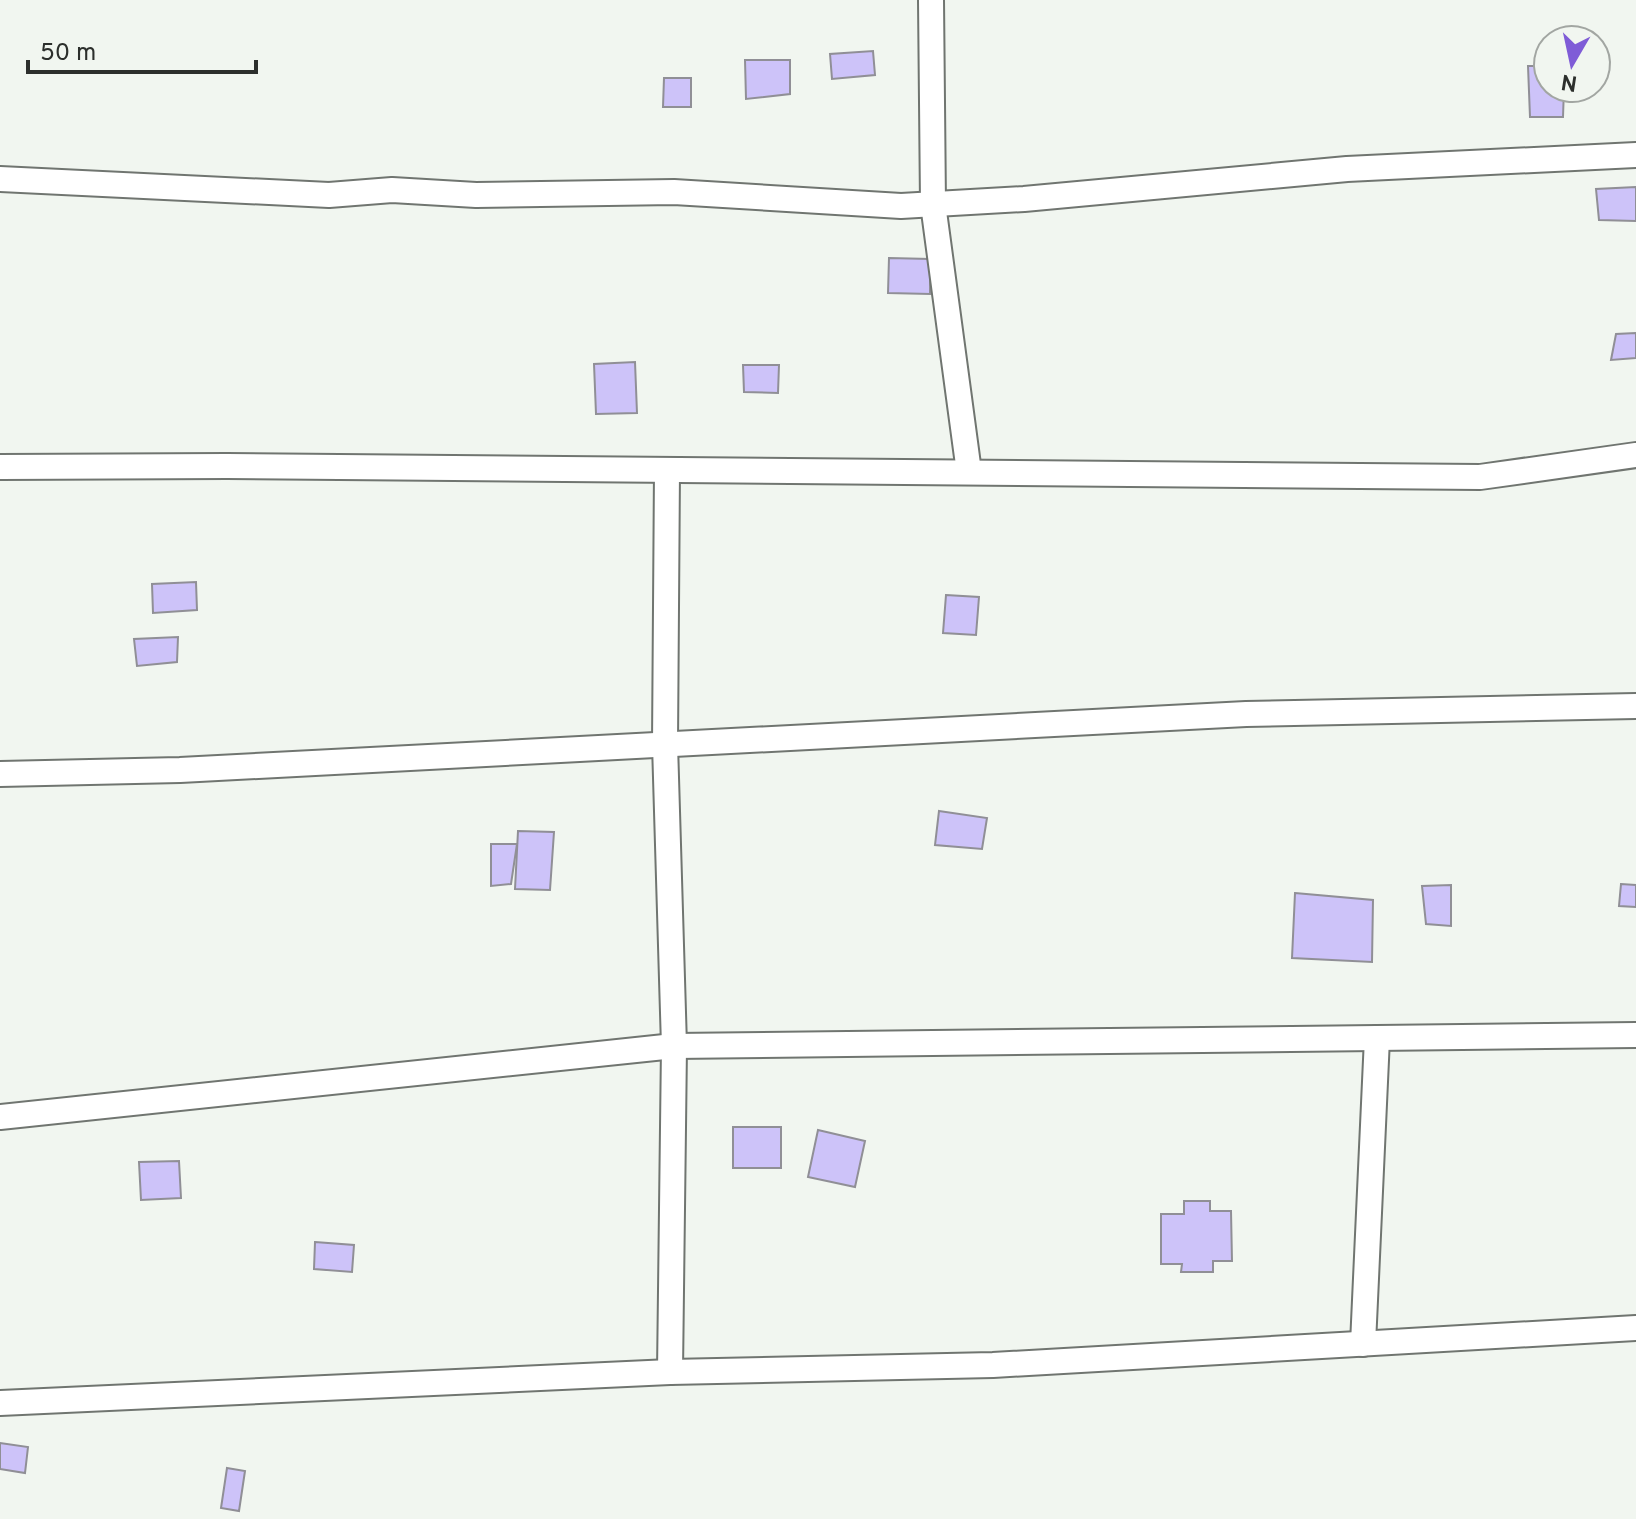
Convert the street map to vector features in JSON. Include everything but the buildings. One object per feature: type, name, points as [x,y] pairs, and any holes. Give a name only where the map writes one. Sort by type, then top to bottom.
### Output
[{"type":"street","points":[[931,0],[933,204],[969,472]]},
{"type":"street","points":[[0,179],[329,195],[392,190],[476,195],[674,192],[901,206],[1024,199],[1347,169],[1636,155]]},
{"type":"street","points":[[0,467],[1480,477],[1636,455]]},
{"type":"street","points":[[667,470],[665,744],[674,1046],[670,1372]]},
{"type":"street","points":[[0,774],[180,770],[1246,714],[1636,706]]},
{"type":"street","points":[[0,1117],[674,1046],[1636,1035]]},
{"type":"street","points":[[1363,1344],[1377,1038]]},
{"type":"street","points":[[0,1403],[670,1372],[993,1365],[1636,1328]]}]
